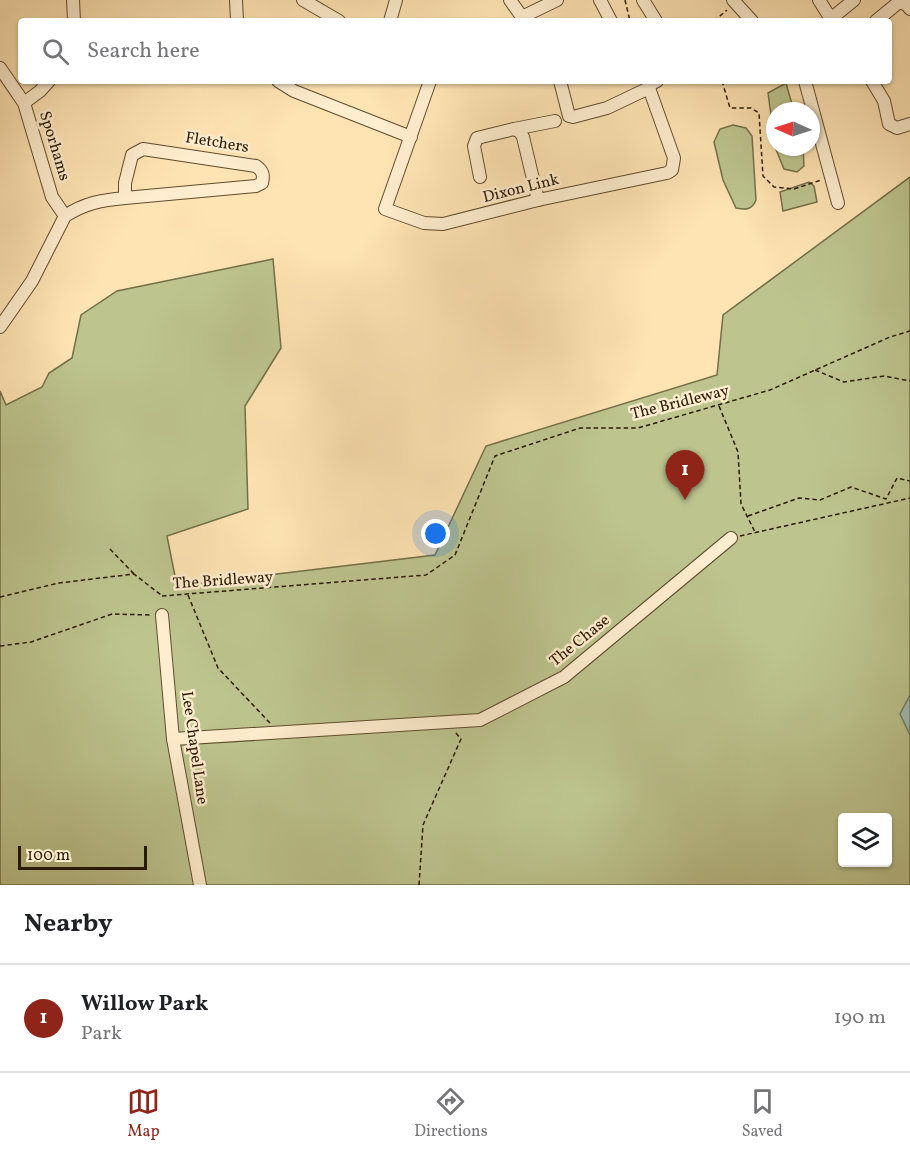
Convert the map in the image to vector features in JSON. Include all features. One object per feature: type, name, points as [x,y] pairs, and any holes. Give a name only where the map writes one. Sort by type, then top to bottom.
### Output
[{"type":"street","points":[[73,0],[74,18]]},
{"type":"street","points":[[236,0],[237,18]]},
{"type":"street","points":[[303,0],[334,18]]},
{"type":"street","points":[[391,18],[396,0]]},
{"type":"street","points":[[510,0],[522,17],[557,0]]},
{"type":"street","points":[[600,0],[609,18]]},
{"type":"street","points":[[643,0],[654,18]]},
{"type":"street","points":[[819,0],[829,18]]},
{"type":"street","points":[[832,18],[854,0]]},
{"type":"street","points":[[734,2],[749,18]]},
{"type":"street","points":[[880,18],[899,2],[910,9]]},
{"type":"street","name":"Sporhams","points":[[0,68],[24,103],[52,197],[65,216]]},
{"type":"street","points":[[24,103],[46,84]]},
{"type":"street","points":[[283,84],[294,91],[411,137]]},
{"type":"street","name":"Dixon Link","points":[[429,84],[385,209],[423,223],[443,224],[672,170],[674,158],[651,84]]},
{"type":"street","points":[[561,84],[569,116],[573,117],[607,108],[651,84]]},
{"type":"street","points":[[806,84],[837,204]]},
{"type":"street","points":[[874,84],[884,101],[889,124],[897,128],[910,124]]},
{"type":"street","points":[[480,177],[474,149],[477,138],[555,121]]},
{"type":"street","points":[[514,129],[523,137],[538,200]]},
{"type":"street","name":"Fletchers","points":[[65,216],[79,207],[96,201],[256,186],[262,183],[262,170],[256,166],[143,149],[132,155],[125,183],[125,198]]},
{"type":"street","points":[[0,327],[32,281],[65,216]]},
{"type":"street","name":"The Chase","points":[[173,739],[480,720],[564,677],[731,538]]},
{"type":"street","name":"Lee Chapel Lane","points":[[162,615],[173,739],[200,885]]},
{"type":"path","points":[[625,0],[629,18]]},
{"type":"path","points":[[717,18],[734,2]]},
{"type":"path","points":[[723,84],[730,108],[751,108],[759,113],[763,176],[774,187],[794,189],[831,176]]},
{"type":"path","name":"The Bridleway","points":[[134,574],[162,596],[426,575],[455,555],[495,456],[580,428],[638,428],[770,390],[890,337],[910,331]]},
{"type":"path","points":[[815,370],[844,382],[884,376],[910,381]]},
{"type":"path","points":[[719,405],[738,452],[741,504],[756,533]]},
{"type":"path","points":[[748,516],[799,498],[820,500],[851,487],[886,499],[897,478],[910,481]]},
{"type":"path","points":[[731,538],[910,498]]},
{"type":"path","points":[[110,549],[134,574]]},
{"type":"path","points":[[0,597],[59,583],[134,574]]},
{"type":"path","points":[[188,594],[218,668],[279,732]]},
{"type":"path","points":[[0,646],[31,642],[112,614],[162,615]]},
{"type":"path","points":[[419,885],[423,825],[461,739],[447,722]]},
{"type":"green space","points":[[786,84],[791,102],[769,102],[768,93]]},
{"type":"green space","points":[[733,125],[746,128],[752,136],[756,200],[753,206],[746,209],[736,208],[723,180],[714,142],[720,129]]},
{"type":"green space","points":[[779,156],[803,156],[804,166],[797,172],[784,169]]},
{"type":"green space","points":[[910,177],[910,885],[0,885],[0,391],[6,405],[42,387],[49,373],[72,358],[81,315],[117,291],[273,259],[281,348],[245,406],[248,509],[167,536],[177,586],[435,555],[486,446],[717,375],[723,315]]},
{"type":"green space","points":[[809,182],[814,186],[817,202],[783,211],[780,192]]},
{"type":"shaded area","points":[[910,695],[910,735],[900,714]]},
{"type":"place","name":"Willow Park","points":[[685,500]]}]
